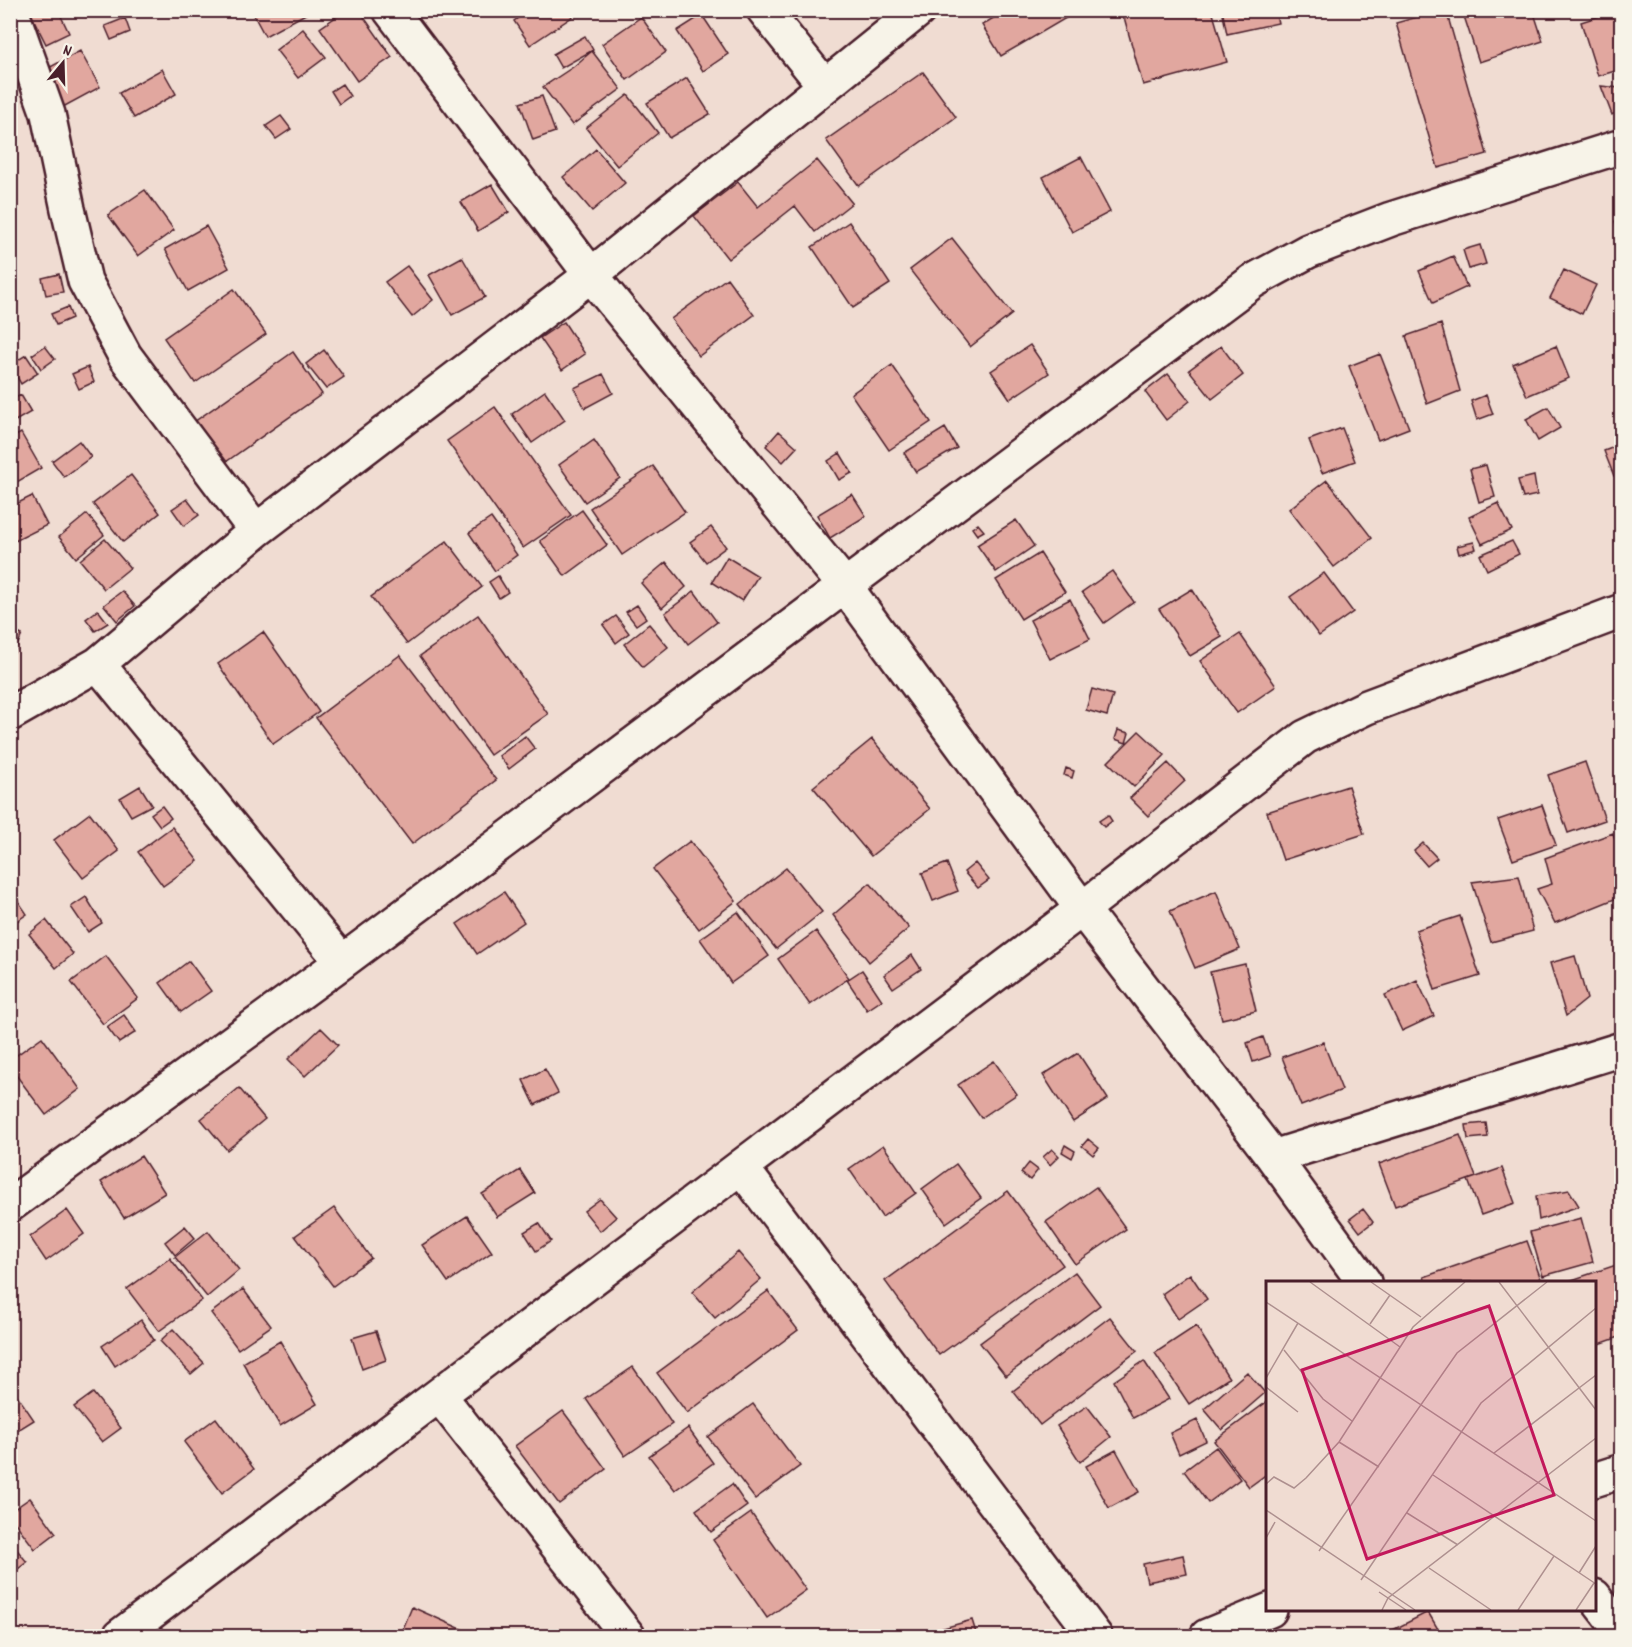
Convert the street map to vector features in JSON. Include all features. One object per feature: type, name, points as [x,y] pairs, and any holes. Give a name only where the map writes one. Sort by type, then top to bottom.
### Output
[{"type":"street","points":[[11,10],[48,114],[85,280],[125,356],[256,531]]},
{"type":"street","points":[[390,10],[591,275],[845,586],[1082,909],[1273,1157],[1363,1281]]},
{"type":"street","points":[[764,10],[824,85]]},
{"type":"street","points":[[10,714],[98,664],[256,531],[591,275],[919,10]]},
{"type":"street","points":[[10,1204],[342,962],[1253,281],[1308,251],[1391,219],[1622,146]]},
{"type":"street","points":[[120,1636],[1082,909],[1305,737],[1367,707],[1622,611]]},
{"type":"street","points":[[98,664],[342,962]]},
{"type":"street","points":[[1273,1157],[1622,1048]]},
{"type":"street","points":[[741,1167],[1095,1636]]},
{"type":"street","points":[[439,1395],[628,1636]]},
{"type":"street","points":[[1596,1478],[1622,1471]]},
{"type":"street","points":[[1596,1599],[1622,1632]]},
{"type":"street","points":[[1207,1636],[1268,1611]]},
{"type":"building","points":[[38,10],[58,10],[69,33],[46,44],[31,14]]},
{"type":"building","points":[[251,10],[313,10],[265,36]]},
{"type":"building","points":[[346,10],[359,10],[392,57],[357,81],[320,28]]},
{"type":"building","points":[[529,10],[568,10],[572,17],[530,45],[514,21]]},
{"type":"building","points":[[1006,10],[1062,10],[1066,18],[1001,56],[982,25]]},
{"type":"building","points":[[1122,10],[1212,10],[1227,62],[1143,85]]},
{"type":"building","points":[[1222,10],[1275,10],[1278,23],[1227,34]]},
{"type":"building","points":[[1446,10],[1487,154],[1438,168],[1396,23]]},
{"type":"building","points":[[1462,10],[1533,10],[1543,41],[1479,62]]},
{"type":"building","points":[[1622,10],[1622,69],[1598,76],[1581,22]]},
{"type":"building","points":[[702,15],[728,54],[703,71],[677,31]]},
{"type":"building","points":[[641,17],[666,52],[627,80],[602,44]]},
{"type":"building","points":[[125,18],[130,32],[111,40],[105,26]]},
{"type":"building","points":[[303,29],[326,57],[298,78],[276,50]]},
{"type":"building","points":[[585,36],[593,50],[561,68],[553,54]]},
{"type":"building","points":[[80,51],[100,87],[63,107],[43,71]]},
{"type":"building","points":[[592,51],[621,89],[572,125],[543,87]]},
{"type":"building","points":[[162,69],[176,94],[134,118],[119,93]]},
{"type":"building","points":[[923,72],[956,117],[859,186],[826,140]]},
{"type":"building","points":[[687,78],[710,114],[669,138],[647,103]]},
{"type":"building","points":[[342,84],[350,96],[339,104],[331,91]]},
{"type":"building","points":[[1601,86],[1622,90],[1622,109],[1612,115]]},
{"type":"building","points":[[628,95],[658,133],[617,166],[586,128]]},
{"type":"building","points":[[542,96],[555,132],[533,140],[520,103]]},
{"type":"building","points":[[281,116],[291,129],[276,139],[266,126]]},
{"type":"building","points":[[596,149],[625,183],[592,211],[563,177]]},
{"type":"building","points":[[1081,157],[1110,212],[1072,232],[1043,177]]},
{"type":"building","points":[[817,160],[852,203],[815,232],[795,206],[728,259],[694,216],[738,182],[758,207]]},
{"type":"building","points":[[492,184],[509,212],[478,231],[461,202]]},
{"type":"building","points":[[145,190],[174,230],[138,256],[108,215]]},
{"type":"building","points":[[1622,220],[1622,248],[1615,221]]},
{"type":"building","points":[[849,222],[890,284],[853,308],[812,247]]},
{"type":"building","points":[[206,226],[229,268],[188,291],[165,249]]},
{"type":"building","points":[[952,238],[1012,314],[970,347],[910,270]]},
{"type":"building","points":[[1480,245],[1486,264],[1469,269],[1463,250]]},
{"type":"building","points":[[1453,256],[1467,287],[1433,303],[1419,271]]},
{"type":"building","points":[[462,257],[485,297],[452,315],[429,275]]},
{"type":"building","points":[[407,266],[433,300],[412,317],[385,282]]},
{"type":"building","points":[[1564,270],[1596,285],[1582,314],[1550,298]]},
{"type":"building","points":[[59,274],[63,292],[46,295],[42,278]]},
{"type":"building","points":[[727,278],[754,315],[699,356],[671,319]]},
{"type":"building","points":[[234,289],[266,334],[195,383],[164,338]]},
{"type":"building","points":[[68,307],[72,318],[56,325],[51,314]]},
{"type":"building","points":[[564,322],[585,354],[562,370],[540,338]]},
{"type":"building","points":[[1441,324],[1460,391],[1427,404],[1406,336]]},
{"type":"building","points":[[1030,345],[1049,373],[1010,399],[991,371]]},
{"type":"building","points":[[45,346],[55,359],[41,369],[32,355]]},
{"type":"building","points":[[1221,346],[1243,375],[1212,399],[1189,370]]},
{"type":"building","points":[[1556,346],[1569,378],[1527,396],[1513,364]]},
{"type":"building","points":[[324,350],[344,377],[326,389],[306,364]]},
{"type":"building","points":[[293,352],[322,394],[223,464],[194,422]]},
{"type":"building","points":[[1380,354],[1409,428],[1378,440],[1349,366]]},
{"type":"building","points":[[26,355],[38,373],[21,384],[10,365]]},
{"type":"building","points":[[892,365],[931,422],[889,450],[851,394]]},
{"type":"building","points":[[88,367],[94,382],[79,389],[72,374]]},
{"type":"building","points":[[603,374],[613,393],[585,408],[574,388]]},
{"type":"building","points":[[1168,374],[1190,401],[1166,420],[1145,392]]},
{"type":"building","points":[[545,391],[565,420],[532,443],[512,414]]},
{"type":"building","points":[[21,395],[31,412],[10,424],[10,400]]},
{"type":"building","points":[[1486,395],[1493,414],[1477,420],[1471,401]]},
{"type":"building","points":[[495,407],[571,515],[523,548],[447,441]]},
{"type":"building","points":[[1548,407],[1560,428],[1538,441],[1526,419]]},
{"type":"building","points":[[945,428],[957,448],[916,472],[904,453]]},
{"type":"building","points":[[1342,428],[1355,461],[1322,473],[1309,440]]},
{"type":"building","points":[[779,431],[797,447],[783,462],[766,446]]},
{"type":"building","points":[[21,433],[41,468],[10,486],[10,439]]},
{"type":"building","points":[[594,440],[620,478],[585,502],[559,465]]},
{"type":"building","points":[[79,441],[91,457],[64,477],[52,461]]},
{"type":"building","points":[[1622,444],[1622,473],[1614,476],[1604,451]]},
{"type":"building","points":[[840,453],[852,473],[839,480],[828,461]]},
{"type":"building","points":[[1486,465],[1495,497],[1479,502],[1470,469]]},
{"type":"building","points":[[653,466],[685,512],[622,555],[590,508]]},
{"type":"building","points":[[131,475],[160,513],[123,542],[93,504]]},
{"type":"building","points":[[1534,476],[1537,495],[1523,498],[1518,480]]},
{"type":"building","points":[[1327,480],[1372,538],[1334,567],[1289,509]]},
{"type":"building","points":[[852,494],[866,516],[830,538],[817,515]]},
{"type":"building","points":[[32,496],[47,525],[15,541],[10,532],[10,507]]},
{"type":"building","points":[[187,499],[199,515],[184,526],[172,509]]},
{"type":"building","points":[[1498,503],[1512,530],[1482,544],[1469,517]]},
{"type":"building","points":[[582,510],[607,545],[565,576],[540,541]]},
{"type":"building","points":[[87,514],[104,535],[76,558],[59,537]]},
{"type":"building","points":[[491,518],[517,555],[495,571],[469,533]]},
{"type":"building","points":[[1016,520],[1034,546],[996,572],[977,545]]},
{"type":"building","points":[[978,524],[984,531],[977,535],[972,528]]},
{"type":"building","points":[[711,527],[726,547],[706,562],[690,542]]},
{"type":"building","points":[[105,539],[130,568],[104,589],[80,560]]},
{"type":"building","points":[[447,541],[482,587],[407,644],[371,597]]},
{"type":"building","points":[[1512,541],[1519,554],[1487,570],[1480,555]]},
{"type":"building","points":[[1474,542],[1476,549],[1459,554],[1457,546]]},
{"type":"building","points":[[1040,553],[1065,592],[1021,619],[996,580]]},
{"type":"building","points":[[727,557],[758,576],[742,601],[712,582]]},
{"type":"building","points":[[666,562],[686,587],[662,608],[641,583]]},
{"type":"building","points":[[1112,571],[1134,602],[1104,623],[1082,592]]},
{"type":"building","points":[[1324,573],[1353,612],[1319,636],[1290,597]]},
{"type":"building","points":[[498,576],[508,592],[499,598],[489,582]]},
{"type":"building","points":[[1192,589],[1222,637],[1190,656],[1159,609]]},
{"type":"building","points":[[122,591],[135,606],[117,621],[104,605]]},
{"type":"building","points":[[694,591],[717,622],[688,644],[665,613]]},
{"type":"building","points":[[1070,599],[1090,639],[1050,659],[1030,620]]},
{"type":"building","points":[[637,605],[646,618],[636,625],[626,612]]},
{"type":"building","points":[[98,610],[108,623],[95,631],[86,619]]},
{"type":"building","points":[[478,615],[548,714],[490,755],[420,656]]},
{"type":"building","points":[[616,616],[629,633],[616,643],[603,625]]},
{"type":"building","points":[[649,624],[668,647],[643,667],[624,644]]},
{"type":"building","points":[[10,630],[22,635],[10,661]]},
{"type":"building","points":[[263,632],[319,712],[273,744],[218,664]]},
{"type":"building","points":[[1240,634],[1276,686],[1237,713],[1200,661]]},
{"type":"building","points":[[400,655],[496,780],[412,844],[316,718]]},
{"type":"building","points":[[1092,689],[1113,695],[1107,716],[1086,710]]},
{"type":"building","points":[[1118,730],[1129,733],[1126,743],[1115,739]]},
{"type":"building","points":[[1139,731],[1165,755],[1134,787],[1108,762]]},
{"type":"building","points":[[525,736],[535,749],[509,769],[499,756]]},
{"type":"building","points":[[872,739],[930,809],[871,856],[813,787]]},
{"type":"building","points":[[1585,762],[1605,820],[1568,833],[1548,775]]},
{"type":"building","points":[[1168,763],[1185,781],[1148,816],[1130,798]]},
{"type":"building","points":[[1066,768],[1074,771],[1072,778],[1064,775]]},
{"type":"building","points":[[140,786],[152,805],[131,816],[120,798]]},
{"type":"building","points":[[1348,786],[1364,834],[1283,860],[1267,812]]},
{"type":"building","points":[[1542,805],[1556,845],[1513,860],[1498,820]]},
{"type":"building","points":[[162,806],[171,818],[160,826],[151,814]]},
{"type":"building","points":[[90,813],[119,851],[83,878],[54,840]]},
{"type":"building","points":[[1108,815],[1112,821],[1104,827],[1099,821]]},
{"type":"building","points":[[172,827],[198,861],[163,886],[138,852]]},
{"type":"building","points":[[1613,833],[1622,859],[1622,896],[1555,923],[1537,889],[1552,884],[1545,858]]},
{"type":"building","points":[[690,841],[736,901],[699,929],[653,869]]},
{"type":"building","points":[[1423,843],[1437,858],[1427,866],[1414,851]]},
{"type":"building","points":[[947,863],[958,891],[933,901],[922,873]]},
{"type":"building","points":[[975,863],[989,880],[978,888],[964,872]]},
{"type":"building","points":[[786,868],[822,912],[776,949],[740,904]]},
{"type":"building","points":[[1519,876],[1533,931],[1491,942],[1472,882]]},
{"type":"building","points":[[870,883],[909,928],[869,962],[833,915]]},
{"type":"building","points":[[10,889],[27,914],[17,921],[10,912]]},
{"type":"building","points":[[1216,891],[1240,949],[1195,968],[1170,911]]},
{"type":"building","points":[[504,892],[524,922],[477,954],[457,924]]},
{"type":"building","points":[[86,897],[102,923],[88,932],[71,907]]},
{"type":"building","points":[[738,912],[769,956],[731,983],[700,939]]},
{"type":"building","points":[[1460,916],[1480,976],[1435,990],[1416,930]]},
{"type":"building","points":[[46,920],[73,954],[56,968],[29,934]]},
{"type":"building","points":[[816,931],[849,978],[810,1005],[778,959]]},
{"type":"building","points":[[912,955],[921,969],[893,988],[884,975]]},
{"type":"building","points":[[106,956],[138,998],[103,1024],[71,982]]},
{"type":"building","points":[[1575,956],[1587,999],[1566,1016],[1550,963]]},
{"type":"building","points":[[189,961],[211,991],[181,1012],[160,983]]},
{"type":"building","points":[[1245,964],[1256,1011],[1222,1019],[1210,972]]},
{"type":"building","points":[[862,970],[882,1000],[867,1010],[847,980]]},
{"type":"building","points":[[1417,980],[1434,1016],[1402,1031],[1385,995]]},
{"type":"building","points":[[124,1015],[136,1032],[119,1043],[107,1027]]},
{"type":"building","points":[[321,1028],[338,1045],[305,1076],[288,1059]]},
{"type":"building","points":[[42,1037],[80,1089],[46,1115],[10,1067],[10,1060]]},
{"type":"building","points":[[1263,1037],[1270,1056],[1253,1062],[1247,1043]]},
{"type":"building","points":[[1323,1042],[1342,1090],[1301,1106],[1282,1057]]},
{"type":"building","points":[[1078,1053],[1108,1099],[1073,1122],[1043,1075]]},
{"type":"building","points":[[994,1061],[1017,1094],[981,1118],[958,1085]]},
{"type":"building","points":[[545,1069],[558,1093],[535,1105],[523,1080]]},
{"type":"building","points":[[239,1088],[265,1119],[227,1150],[201,1119]]},
{"type":"building","points":[[1486,1123],[1488,1137],[1468,1139],[1466,1125]]},
{"type":"building","points":[[1460,1135],[1476,1177],[1395,1206],[1379,1164]]},
{"type":"building","points":[[1088,1139],[1099,1148],[1093,1155],[1082,1146]]},
{"type":"building","points":[[883,1145],[916,1193],[882,1217],[849,1169]]},
{"type":"building","points":[[1065,1145],[1075,1151],[1072,1158],[1062,1152]]},
{"type":"building","points":[[1052,1149],[1059,1156],[1050,1165],[1043,1157]]},
{"type":"building","points":[[141,1156],[165,1193],[124,1218],[101,1182]]},
{"type":"building","points":[[1029,1163],[1038,1170],[1030,1180],[1021,1173]]},
{"type":"building","points":[[956,1164],[981,1198],[946,1223],[922,1189]]},
{"type":"building","points":[[1502,1168],[1515,1203],[1481,1215],[1468,1180]]},
{"type":"building","points":[[520,1170],[535,1193],[497,1217],[482,1194]]},
{"type":"building","points":[[1096,1187],[1126,1229],[1075,1264],[1046,1222]]},
{"type":"building","points":[[1569,1190],[1579,1206],[1539,1220],[1536,1196]]},
{"type":"building","points":[[1008,1191],[1063,1265],[939,1355],[885,1281]]},
{"type":"building","points":[[600,1199],[616,1217],[600,1231],[584,1211]]},
{"type":"building","points":[[334,1208],[371,1258],[333,1286],[295,1236]]},
{"type":"building","points":[[1363,1209],[1373,1222],[1360,1232],[1350,1219]]},
{"type":"building","points":[[67,1210],[84,1234],[46,1261],[30,1237]]},
{"type":"building","points":[[467,1216],[492,1252],[448,1282],[422,1245]]},
{"type":"building","points":[[1581,1218],[1593,1262],[1543,1276],[1530,1232]]},
{"type":"building","points":[[539,1223],[551,1241],[536,1251],[524,1232]]},
{"type":"building","points":[[185,1226],[195,1238],[175,1255],[165,1242]]},
{"type":"building","points":[[208,1231],[239,1270],[207,1297],[175,1257]]},
{"type":"building","points":[[1527,1241],[1542,1281],[1426,1281],[1424,1277]]},
{"type":"building","points":[[738,1252],[761,1279],[715,1318],[692,1292]]},
{"type":"building","points":[[170,1258],[202,1300],[159,1331],[127,1289]]},
{"type":"building","points":[[1622,1263],[1622,1336],[1596,1345],[1596,1281],[1569,1281]]},
{"type":"building","points":[[1075,1272],[1100,1305],[1006,1376],[980,1343]]},
{"type":"building","points":[[1190,1274],[1207,1299],[1178,1319],[1162,1294]]},
{"type":"building","points":[[243,1289],[271,1326],[238,1349],[211,1313]]},
{"type":"building","points":[[768,1291],[798,1330],[687,1413],[657,1373]]},
{"type":"building","points":[[1110,1317],[1137,1351],[1040,1425],[1013,1391]]},
{"type":"building","points":[[141,1320],[154,1340],[115,1366],[102,1346]]},
{"type":"building","points":[[1196,1326],[1229,1378],[1189,1404],[1155,1353]]},
{"type":"building","points":[[173,1329],[204,1363],[191,1374],[160,1341]]},
{"type":"building","points":[[376,1331],[386,1360],[362,1369],[352,1338]]},
{"type":"building","points":[[280,1341],[317,1404],[280,1426],[243,1363]]},
{"type":"building","points":[[1144,1361],[1169,1399],[1133,1418],[1114,1381]]},
{"type":"building","points":[[633,1367],[672,1424],[625,1456],[586,1399]]},
{"type":"building","points":[[1247,1372],[1265,1393],[1222,1430],[1204,1409]]},
{"type":"building","points":[[10,1385],[34,1420],[10,1435]]},
{"type":"building","points":[[93,1393],[121,1428],[102,1442],[74,1407]]},
{"type":"building","points":[[1266,1402],[1266,1474],[1249,1487],[1214,1441]]},
{"type":"building","points":[[753,1404],[800,1466],[755,1499],[708,1437]]},
{"type":"building","points":[[1087,1406],[1111,1437],[1080,1462],[1057,1426]]},
{"type":"building","points":[[563,1411],[606,1469],[559,1504],[515,1446]]},
{"type":"building","points":[[216,1418],[254,1469],[222,1493],[184,1442]]},
{"type":"building","points":[[1197,1420],[1206,1441],[1179,1454],[1170,1433]]},
{"type":"building","points":[[688,1428],[713,1463],[675,1490],[649,1456]]},
{"type":"building","points":[[1216,1447],[1240,1479],[1208,1503],[1184,1471]]},
{"type":"building","points":[[1116,1450],[1139,1492],[1109,1508],[1086,1466]]},
{"type":"building","points":[[732,1484],[747,1506],[711,1532],[696,1510]]},
{"type":"building","points":[[30,1498],[56,1533],[35,1549],[10,1516],[10,1512]]},
{"type":"building","points":[[751,1513],[806,1590],[767,1618],[713,1540]]},
{"type":"building","points":[[10,1541],[27,1562],[10,1575]]},
{"type":"building","points":[[1183,1555],[1187,1574],[1147,1582],[1143,1564]]},
{"type":"building","points":[[412,1607],[477,1636],[400,1636]]},
{"type":"building","points":[[1428,1612],[1442,1636],[1381,1636]]},
{"type":"building","points":[[972,1620],[977,1636],[942,1636],[940,1629]]}]
